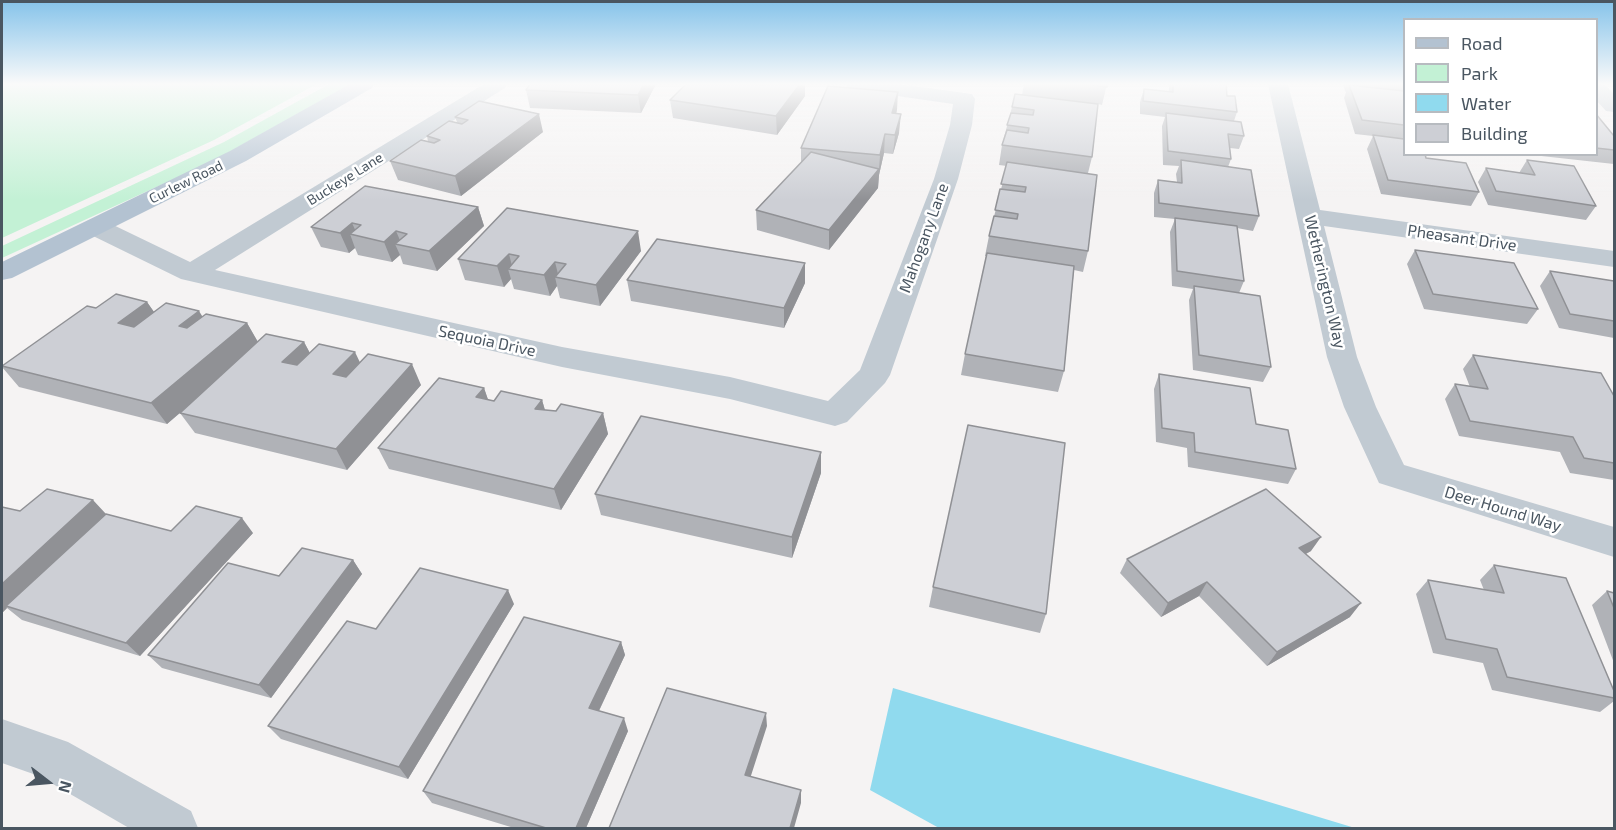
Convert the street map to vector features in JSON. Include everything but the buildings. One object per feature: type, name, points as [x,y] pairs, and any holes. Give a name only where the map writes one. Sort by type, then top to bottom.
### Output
[{"type":"main road","name":"Curlew Road","points":[[2,272],[238,156],[297,123]]},
{"type":"street","name":"Buckeye Lane","points":[[191,273],[435,123]]},
{"type":"street","name":"Mahogany Lane","points":[[874,375],[946,180],[961,123]]},
{"type":"street","name":"Wetherington Way","points":[[1287,123],[1342,357],[1360,407],[1391,474]]},
{"type":"street","name":"Pheasant Drive","points":[[1310,216],[1614,259]]},
{"type":"street","name":"Sequoia Drive","points":[[96,227],[191,273],[551,355],[730,387],[834,414],[874,375]]},
{"type":"street","name":"Deer Hound Way","points":[[1391,474],[1614,542]]},
{"type":"street","points":[[2,741],[52,758],[174,828]]},
{"type":"green space","points":[[2,123],[246,123],[214,140],[2,238]]},
{"type":"green space","points":[[259,123],[282,123],[215,160],[2,258],[2,246],[224,142]]},
{"type":"water","points":[[893,688],[1355,828],[939,828],[870,790]]}]
